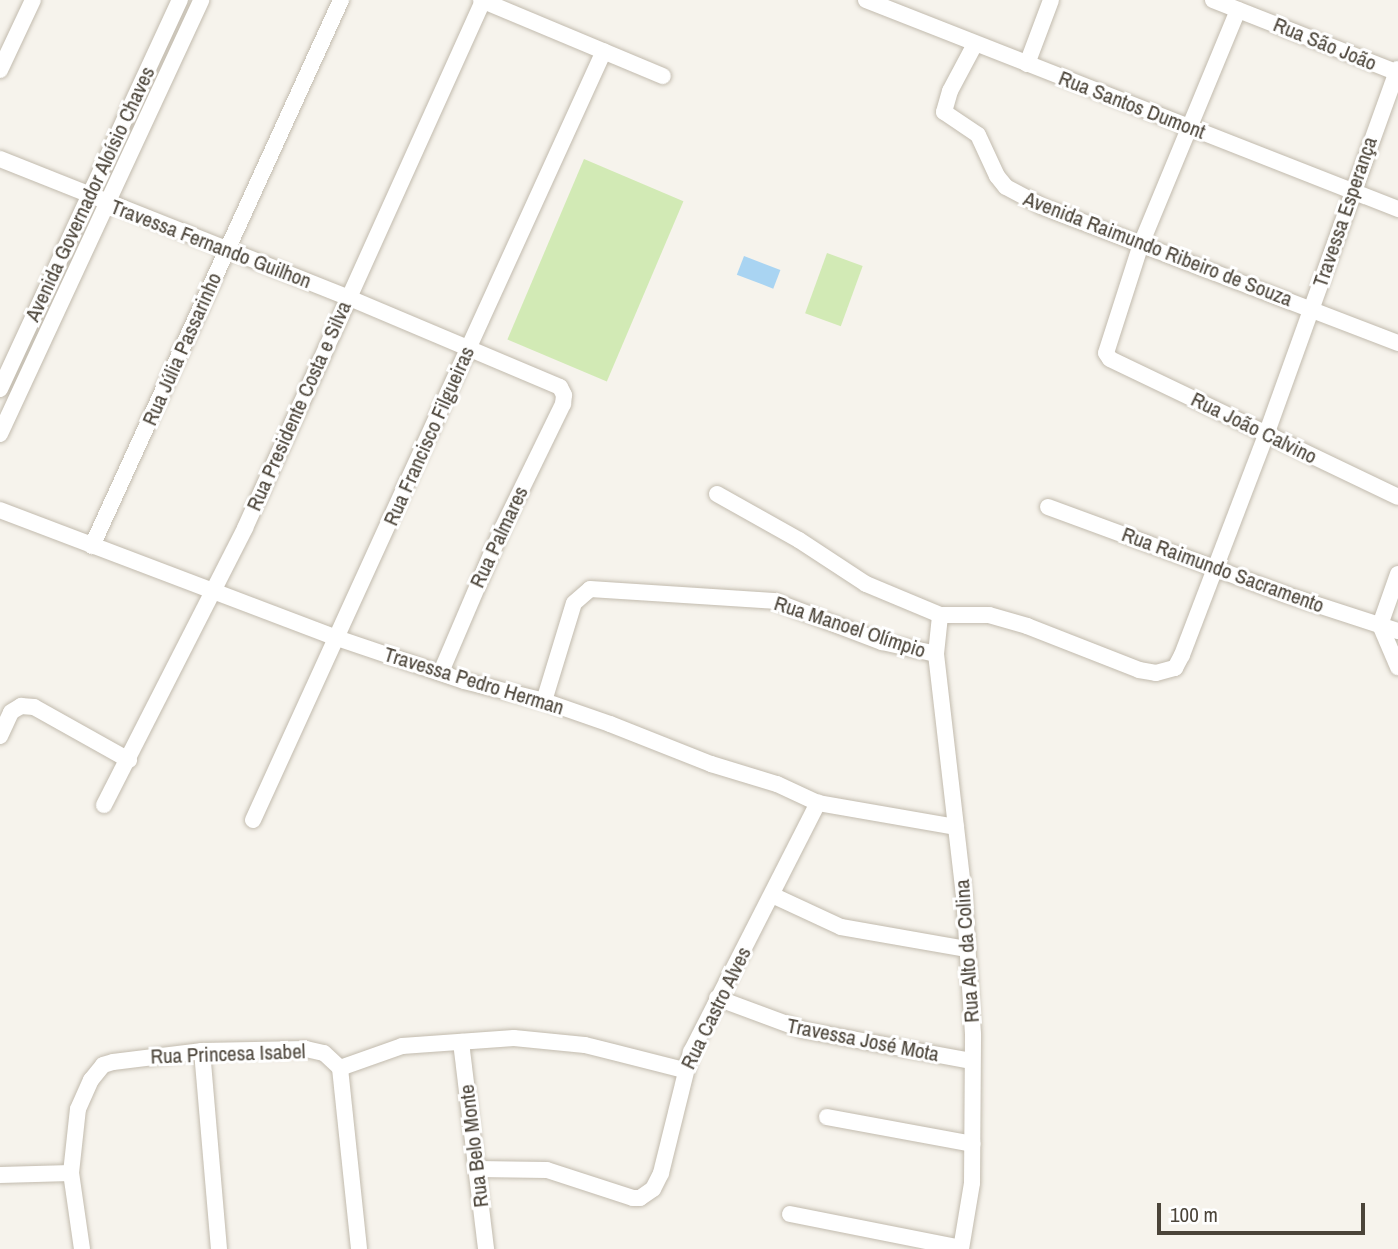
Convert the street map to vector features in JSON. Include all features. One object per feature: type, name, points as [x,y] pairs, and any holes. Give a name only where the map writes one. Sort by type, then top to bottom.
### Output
[{"type":"street","points":[[0,70],[33,0]]},
{"type":"street","name":"Avenida Governador Aloísio Chaves","points":[[0,389],[180,0]]},
{"type":"street","name":"Avenida Governador Aloísio Chaves","points":[[0,434],[201,0]]},
{"type":"street","name":"Rua Júlia Passarinho","points":[[92,546],[341,0]]},
{"type":"street","points":[[482,0],[663,76]]},
{"type":"street","name":"Rua Presidente Costa e Silva","points":[[104,805],[129,760],[187,639],[215,592],[482,0]]},
{"type":"street","name":"Rua Santos Dumont","points":[[866,0],[1398,209]]},
{"type":"street","points":[[1027,64],[1051,0]]},
{"type":"street","name":"Rua São João","points":[[1213,0],[1397,72]]},
{"type":"street","points":[[1141,244],[1238,10]]},
{"type":"street","name":"Avenida Raimundo Ribeiro de Souza","points":[[975,44],[945,101],[946,117],[975,131],[998,176],[1014,192],[1041,206],[1398,343]]},
{"type":"street","name":"Rua Francisco Filgueiras","points":[[253,820],[604,51]]},
{"type":"street","name":"Travessa Esperança","points":[[1182,655],[1266,435],[1351,191],[1397,72]]},
{"type":"street","name":"Travessa Fernando Guilhon","points":[[0,159],[106,204],[347,297],[556,384],[564,395],[563,404]]},
{"type":"street","name":"Rua João Calvino","points":[[1141,244],[1105,348],[1110,359],[1398,497]]},
{"type":"street","name":"Rua Palmares","points":[[441,672],[502,529],[563,404]]},
{"type":"street","points":[[717,494],[799,540],[866,584],[940,615]]},
{"type":"street","name":"Rua Raimundo Sacramento","points":[[1048,506],[1213,568],[1398,631]]},
{"type":"street","name":"Travessa Pedro Herman","points":[[0,510],[337,638],[495,691],[544,701],[711,764],[777,784],[818,803],[956,827]]},
{"type":"street","points":[[1398,574],[1380,625],[1398,667]]},
{"type":"street","name":"Rua Manoel Olímpio","points":[[544,701],[574,603],[590,589],[774,601],[882,642],[936,654],[940,615],[989,615],[1151,673],[1175,668],[1182,655]]},
{"type":"street","name":"Rua Alto da Colina","points":[[936,654],[967,949],[972,1060],[971,1194],[961,1248]]},
{"type":"street","points":[[0,736],[11,712],[21,706],[34,707],[129,760]]},
{"type":"street","name":"Rua Castro Alves","points":[[477,1169],[547,1170],[620,1195],[640,1198],[656,1183],[684,1070],[717,998],[818,803]]},
{"type":"street","points":[[772,895],[841,926],[967,949]]},
{"type":"street","name":"Travessa José Mota","points":[[717,998],[803,1030],[972,1060]]},
{"type":"street","points":[[359,1249],[340,1068],[402,1046],[496,1038],[564,1041],[684,1070]]},
{"type":"street","name":"Rua Belo Monte","points":[[461,1042],[485,1249]]},
{"type":"street","name":"Rua Princesa Isabel","points":[[71,1173],[78,1109],[91,1080],[103,1065],[202,1051],[306,1049],[324,1053],[340,1068]]},
{"type":"street","points":[[202,1051],[219,1249]]},
{"type":"street","points":[[827,1117],[973,1144]]},
{"type":"street","points":[[0,1175],[71,1173],[82,1249]]},
{"type":"street","points":[[790,1214],[961,1248]]},
{"type":"green space","points":[[584,159],[683,201],[607,382],[507,339]]},
{"type":"green space","points":[[827,253],[863,266],[841,326],[805,313]]},
{"type":"water","points":[[744,256],[780,270],[773,289],[737,275]]}]
